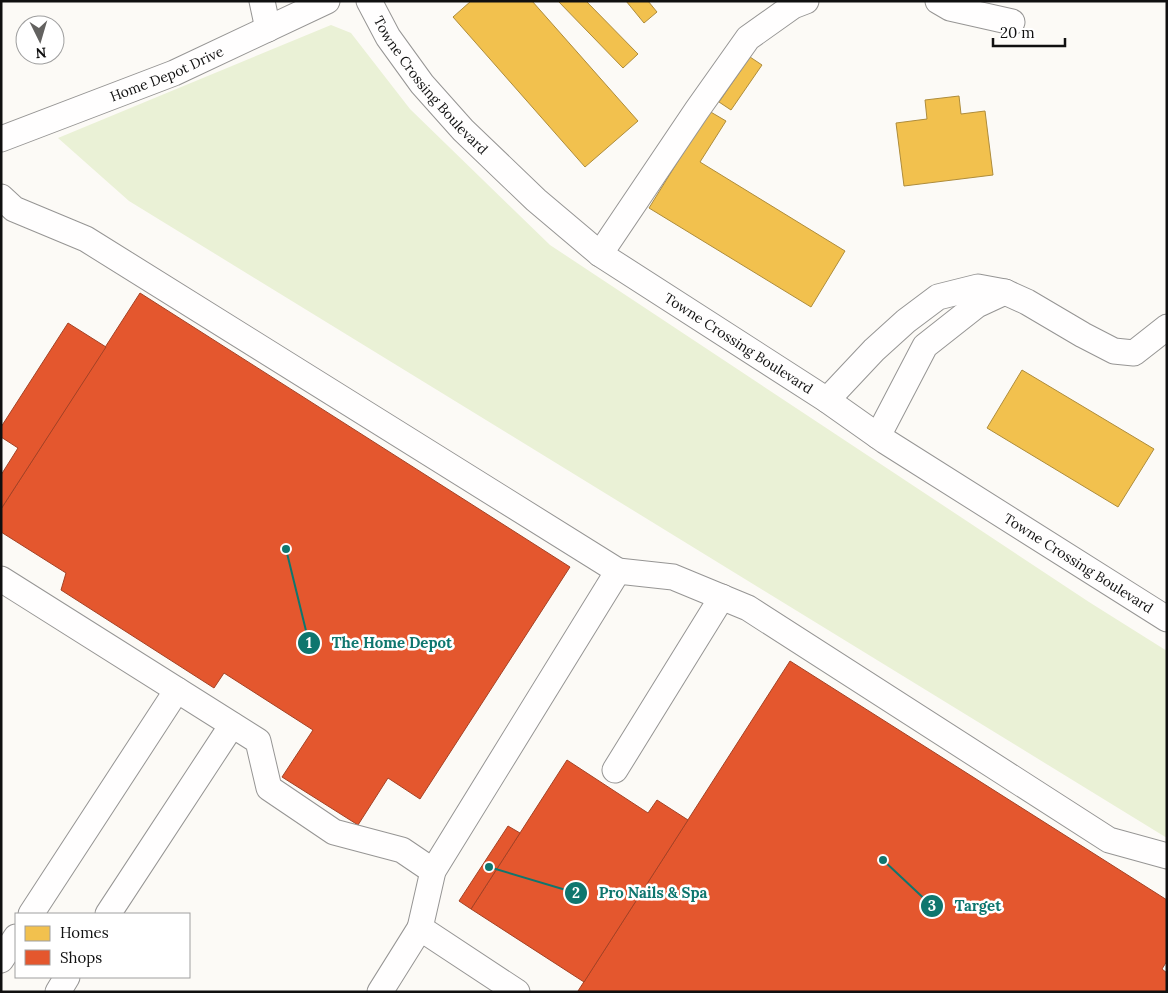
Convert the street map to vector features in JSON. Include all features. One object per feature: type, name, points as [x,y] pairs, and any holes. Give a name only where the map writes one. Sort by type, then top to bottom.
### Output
[{"type":"street","points":[[262,1],[268,29]]},
{"type":"street","name":"Home Depot Drive","points":[[1,139],[174,73],[327,1]]},
{"type":"street","name":"Towne Crossing Boulevard","points":[[369,1],[388,37],[422,84],[463,130],[536,200],[600,254],[827,400],[878,436],[1167,619]]},
{"type":"street","points":[[600,254],[748,38],[793,6],[806,1]]},
{"type":"street","points":[[938,1],[950,8],[1012,22]]},
{"type":"street","points":[[6,208],[86,239],[618,571],[673,577],[748,608],[1110,840],[1167,856]]},
{"type":"street","points":[[827,400],[874,350],[899,327],[938,297],[978,287],[1005,292],[1027,302],[1114,351],[1134,353],[1167,327]]},
{"type":"street","points":[[878,436],[925,346],[976,306],[1005,292]]},
{"type":"street","points":[[899,327],[925,346]]},
{"type":"street","points":[[380,992],[420,928],[433,871],[618,571]]},
{"type":"street","points":[[1,579],[258,741],[269,788],[334,832],[402,850],[433,871]]},
{"type":"street","points":[[615,770],[722,597]]},
{"type":"street","points":[[32,913],[177,690]]},
{"type":"street","points":[[109,913],[232,725]]},
{"type":"street","points":[[420,928],[517,992]]},
{"type":"street","points":[[1,960],[15,939]]},
{"type":"green space","points":[[331,25],[351,33],[410,109],[550,245],[1089,602],[1167,651],[1167,838],[129,201],[58,138]]},
{"type":"building: Homes","points":[[471,1],[532,1],[638,121],[585,167],[453,17]]},
{"type":"building: Homes","points":[[558,1],[586,1],[638,54],[623,68]]},
{"type":"building: Homes","points":[[626,1],[648,1],[657,12],[644,23]]},
{"type":"building: Homes","points":[[750,57],[762,65],[731,110],[719,102]]},
{"type":"building: Homes","points":[[959,96],[961,114],[985,111],[993,175],[904,186],[896,123],[927,119],[925,100]]},
{"type":"building: Homes","points":[[709,111],[726,121],[700,162],[845,251],[811,307],[649,208]]},
{"type":"building: Homes","points":[[1022,370],[1154,449],[1118,507],[987,428]]},
{"type":"building: Shops","points":[[140,293],[570,567],[420,799],[388,778],[358,825],[282,777],[313,730],[224,673],[214,688],[61,590],[66,573],[1,532],[1,509]]},
{"type":"building: Shops","points":[[68,323],[106,347],[1,509],[1,475],[18,448],[1,437],[1,427]]},
{"type":"building: Shops","points":[[790,661],[1167,900],[1167,961],[1162,969],[1167,973],[1167,992],[578,991]]},
{"type":"building: Shops","points":[[567,760],[648,813],[657,800],[688,820],[584,982],[471,909]]},
{"type":"building: Shops","points":[[508,826],[520,833],[471,909],[459,901]]},
{"type":"place","name":"The Home Depot","points":[[286,549]]},
{"type":"place","name":"Target","points":[[883,860]]},
{"type":"place","name":"Pro Nails & Spa","points":[[489,867]]}]
